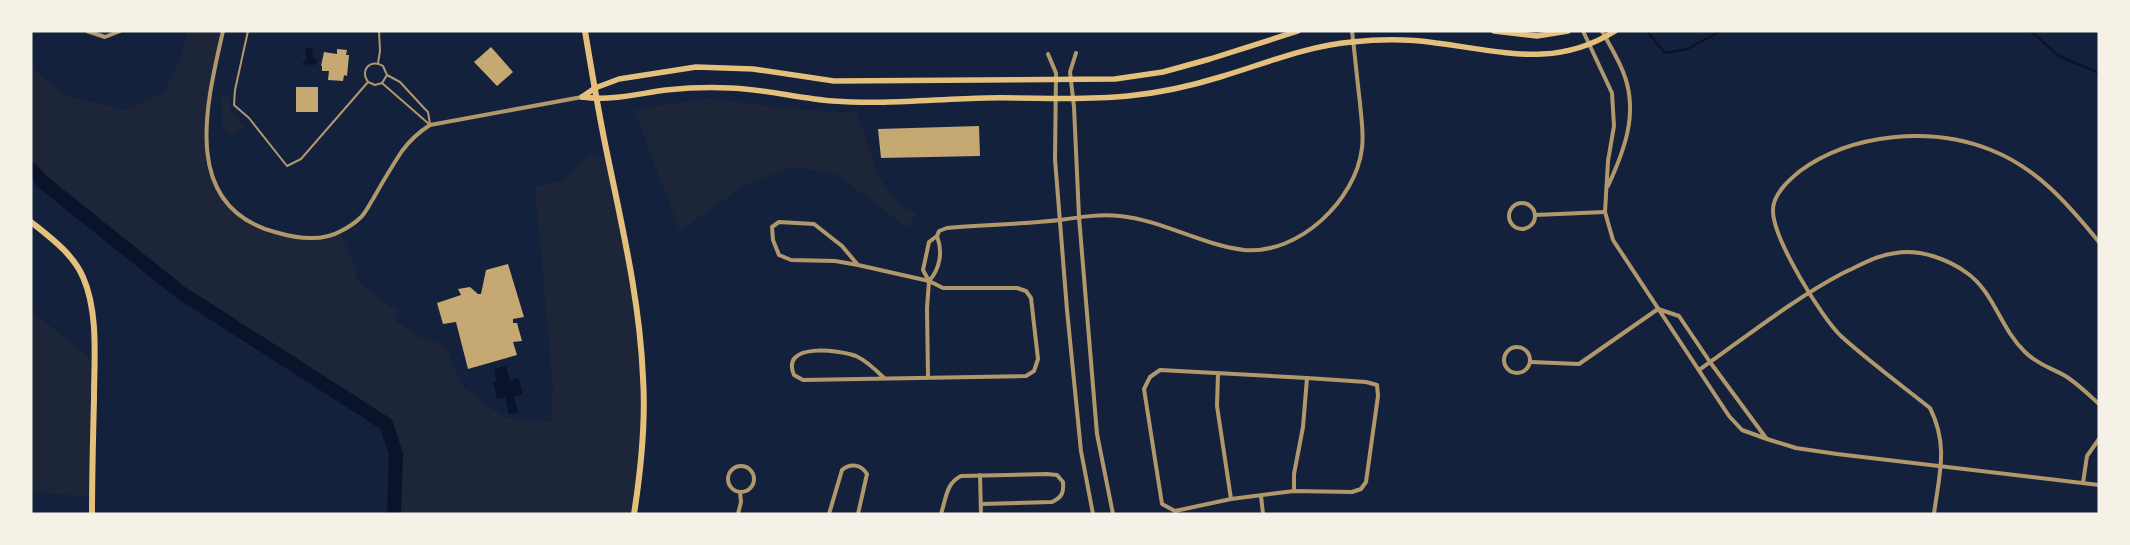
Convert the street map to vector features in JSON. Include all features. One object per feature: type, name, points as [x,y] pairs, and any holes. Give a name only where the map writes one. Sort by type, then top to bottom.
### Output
[{"type":"main road","points":[[584,31],[631,267],[640,332],[644,379],[643,418],[641,457],[634,514]]},
{"type":"main road","points":[[582,97],[595,88],[619,79],[696,67],[753,69],[834,81],[1115,79],[1163,72],[1210,60],[1298,31]]},
{"type":"main road","points":[[1494,31],[1537,36],[1568,31]]},
{"type":"main road","points":[[582,97],[597,99],[622,98],[664,90],[698,87],[730,88],[835,101],[877,102],[1126,97],[1168,90],[1218,78],[1294,53],[1353,42],[1410,40],[1538,55],[1565,53],[1590,45],[1604,34],[1615,31]]},
{"type":"main road","points":[[31,222],[55,242],[75,264],[83,276],[92,306],[94,362],[92,514]]},
{"type":"street","points":[[87,31],[105,37],[120,31]]},
{"type":"street","points":[[223,31],[210,86],[207,130],[209,172],[218,192],[233,210],[252,223],[273,232],[295,237],[318,238],[340,232],[361,218],[403,149],[415,135],[430,125],[582,97]]},
{"type":"street","points":[[928,377],[927,308],[929,281],[923,270],[929,242],[937,236],[939,231],[947,228],[1079,217],[1122,216],[1245,250],[1279,245],[1312,229],[1333,210],[1347,190],[1358,168],[1362,148],[1362,129],[1352,31]]},
{"type":"street","points":[[1583,31],[1612,93],[1614,109],[1605,212],[1613,240],[1729,416],[1742,430],[1767,440],[1796,448],[2099,485]]},
{"type":"street","points":[[1604,34],[1624,75],[1629,91],[1631,108],[1629,127],[1619,162],[1607,188]]},
{"type":"street","points":[[1076,53],[1070,72],[1079,217],[1098,434],[1113,514]]},
{"type":"street","points":[[1048,54],[1056,72],[1055,159],[1077,416],[1081,451],[1093,514]]},
{"type":"street","points":[[1934,514],[1942,449],[1939,425],[1930,408],[1841,336],[1787,256],[1774,223],[1773,208],[1783,186],[1815,160],[1855,144],[1888,136],[1920,136],[1953,140],[1990,149],[2025,166],[2054,190],[2099,242]]},
{"type":"street","points":[[1522,203],[1530,205],[1535,215],[1533,224],[1526,229],[1516,228],[1508,218],[1510,209],[1522,203]]},
{"type":"street","points":[[1535,215],[1605,212]]},
{"type":"street","points":[[858,265],[842,246],[814,224],[779,222],[772,227],[771,234],[779,255],[785,259],[835,261],[858,265],[929,281],[943,288],[1017,288],[1026,291],[1031,298],[1038,359],[1034,371],[1026,376],[804,380],[794,376],[791,365],[793,359],[800,353],[838,351],[858,357],[884,378]]},
{"type":"street","points":[[929,281],[936,273],[940,255],[941,247],[937,236]]},
{"type":"street","points":[[1698,370],[1810,291],[1874,258],[1897,252],[1922,252],[1948,262],[1968,273],[1986,290],[2007,332],[2025,352],[2046,368],[2080,385],[2099,404]]},
{"type":"street","points":[[1531,362],[1579,364],[1658,309]]},
{"type":"street","points":[[1658,309],[1679,316],[1767,440]]},
{"type":"street","points":[[1518,347],[1527,351],[1531,362],[1527,370],[1515,373],[1507,369],[1504,361],[1507,352],[1518,347]]},
{"type":"street","points":[[1160,370],[1218,373],[1366,382],[1377,385],[1378,396],[1366,482],[1364,485],[1352,492],[1294,491],[1231,498],[1175,510],[1162,504],[1144,389],[1150,377],[1160,370]]},
{"type":"street","points":[[1218,373],[1217,406],[1231,498]]},
{"type":"street","points":[[1294,491],[1294,474],[1303,426],[1307,378]]},
{"type":"street","points":[[2083,483],[2087,456],[2099,439]]},
{"type":"street","points":[[829,514],[842,470],[847,466],[856,465],[864,469],[867,474],[858,514]]},
{"type":"street","points":[[744,467],[751,471],[754,479],[751,487],[740,492],[730,486],[728,478],[736,468],[744,467]]},
{"type":"street","points":[[942,514],[949,486],[953,480],[961,476],[1047,474],[1057,476],[1063,482],[1064,492],[1060,498],[1052,502],[981,504]]},
{"type":"street","points":[[980,475],[981,514]]},
{"type":"street","points":[[738,514],[741,502],[740,492]]},
{"type":"street","points":[[1261,496],[1263,514]]},
{"type":"lane","points":[[248,31],[235,90],[234,105],[249,118],[287,166],[301,159],[368,82]]},
{"type":"lane","points":[[378,63],[379,31]]},
{"type":"lane","points":[[387,75],[382,83],[375,85],[368,82],[365,78],[365,69],[369,64],[378,63],[384,66],[387,75],[400,82],[428,112],[430,125]]},
{"type":"lane","points":[[382,83],[430,125]]},
{"type":"shaded area","points":[[188,31],[223,31],[211,90],[206,135],[207,157],[211,175],[218,191],[250,221],[269,229],[304,236],[320,236],[340,232],[356,268],[356,279],[389,306],[399,310],[395,320],[415,335],[445,346],[464,388],[507,418],[551,422],[553,387],[535,187],[563,180],[589,156],[608,157],[635,294],[643,418],[634,514],[394,514],[396,454],[386,424],[180,292],[44,183],[31,169],[31,67],[67,96],[124,110],[164,93],[180,58]]},
{"type":"shaded area","points":[[307,47],[313,49],[312,56],[317,61],[315,65],[303,64],[307,58],[305,51]]},
{"type":"shaded area","points":[[221,96],[229,97],[231,112],[245,127],[233,136],[223,130]]},
{"type":"shaded area","points":[[706,98],[780,108],[857,113],[878,175],[895,202],[917,214],[907,228],[838,175],[792,167],[742,187],[680,231],[634,110]]},
{"type":"shaded area","points":[[31,310],[94,362],[92,497],[31,492]]},
{"type":"shaded area","points":[[506,366],[510,381],[518,378],[523,394],[514,397],[518,412],[509,414],[505,397],[497,399],[493,382],[497,381],[494,369]]},
{"type":"building","points":[[491,47],[513,72],[497,86],[474,62]]},
{"type":"building","points":[[337,49],[347,50],[346,55],[349,55],[347,76],[344,75],[343,81],[328,80],[329,71],[322,71],[321,66],[324,52],[337,54]]},
{"type":"building","points":[[296,87],[318,87],[318,112],[296,112]]},
{"type":"building","points":[[979,126],[980,156],[881,158],[878,129]]},
{"type":"building","points":[[508,264],[524,317],[513,319],[513,323],[517,323],[522,341],[513,342],[517,355],[468,369],[456,322],[443,324],[437,303],[461,295],[458,289],[470,287],[478,294],[481,294],[486,270]]},
{"type":"waterway","points":[[1647,31],[1665,53],[1687,49],[1721,31]]},
{"type":"waterway","points":[[2031,31],[2059,56],[2099,73]]},
{"type":"waterway","points":[[31,169],[44,183],[180,292],[386,424],[396,454],[394,514]]}]
